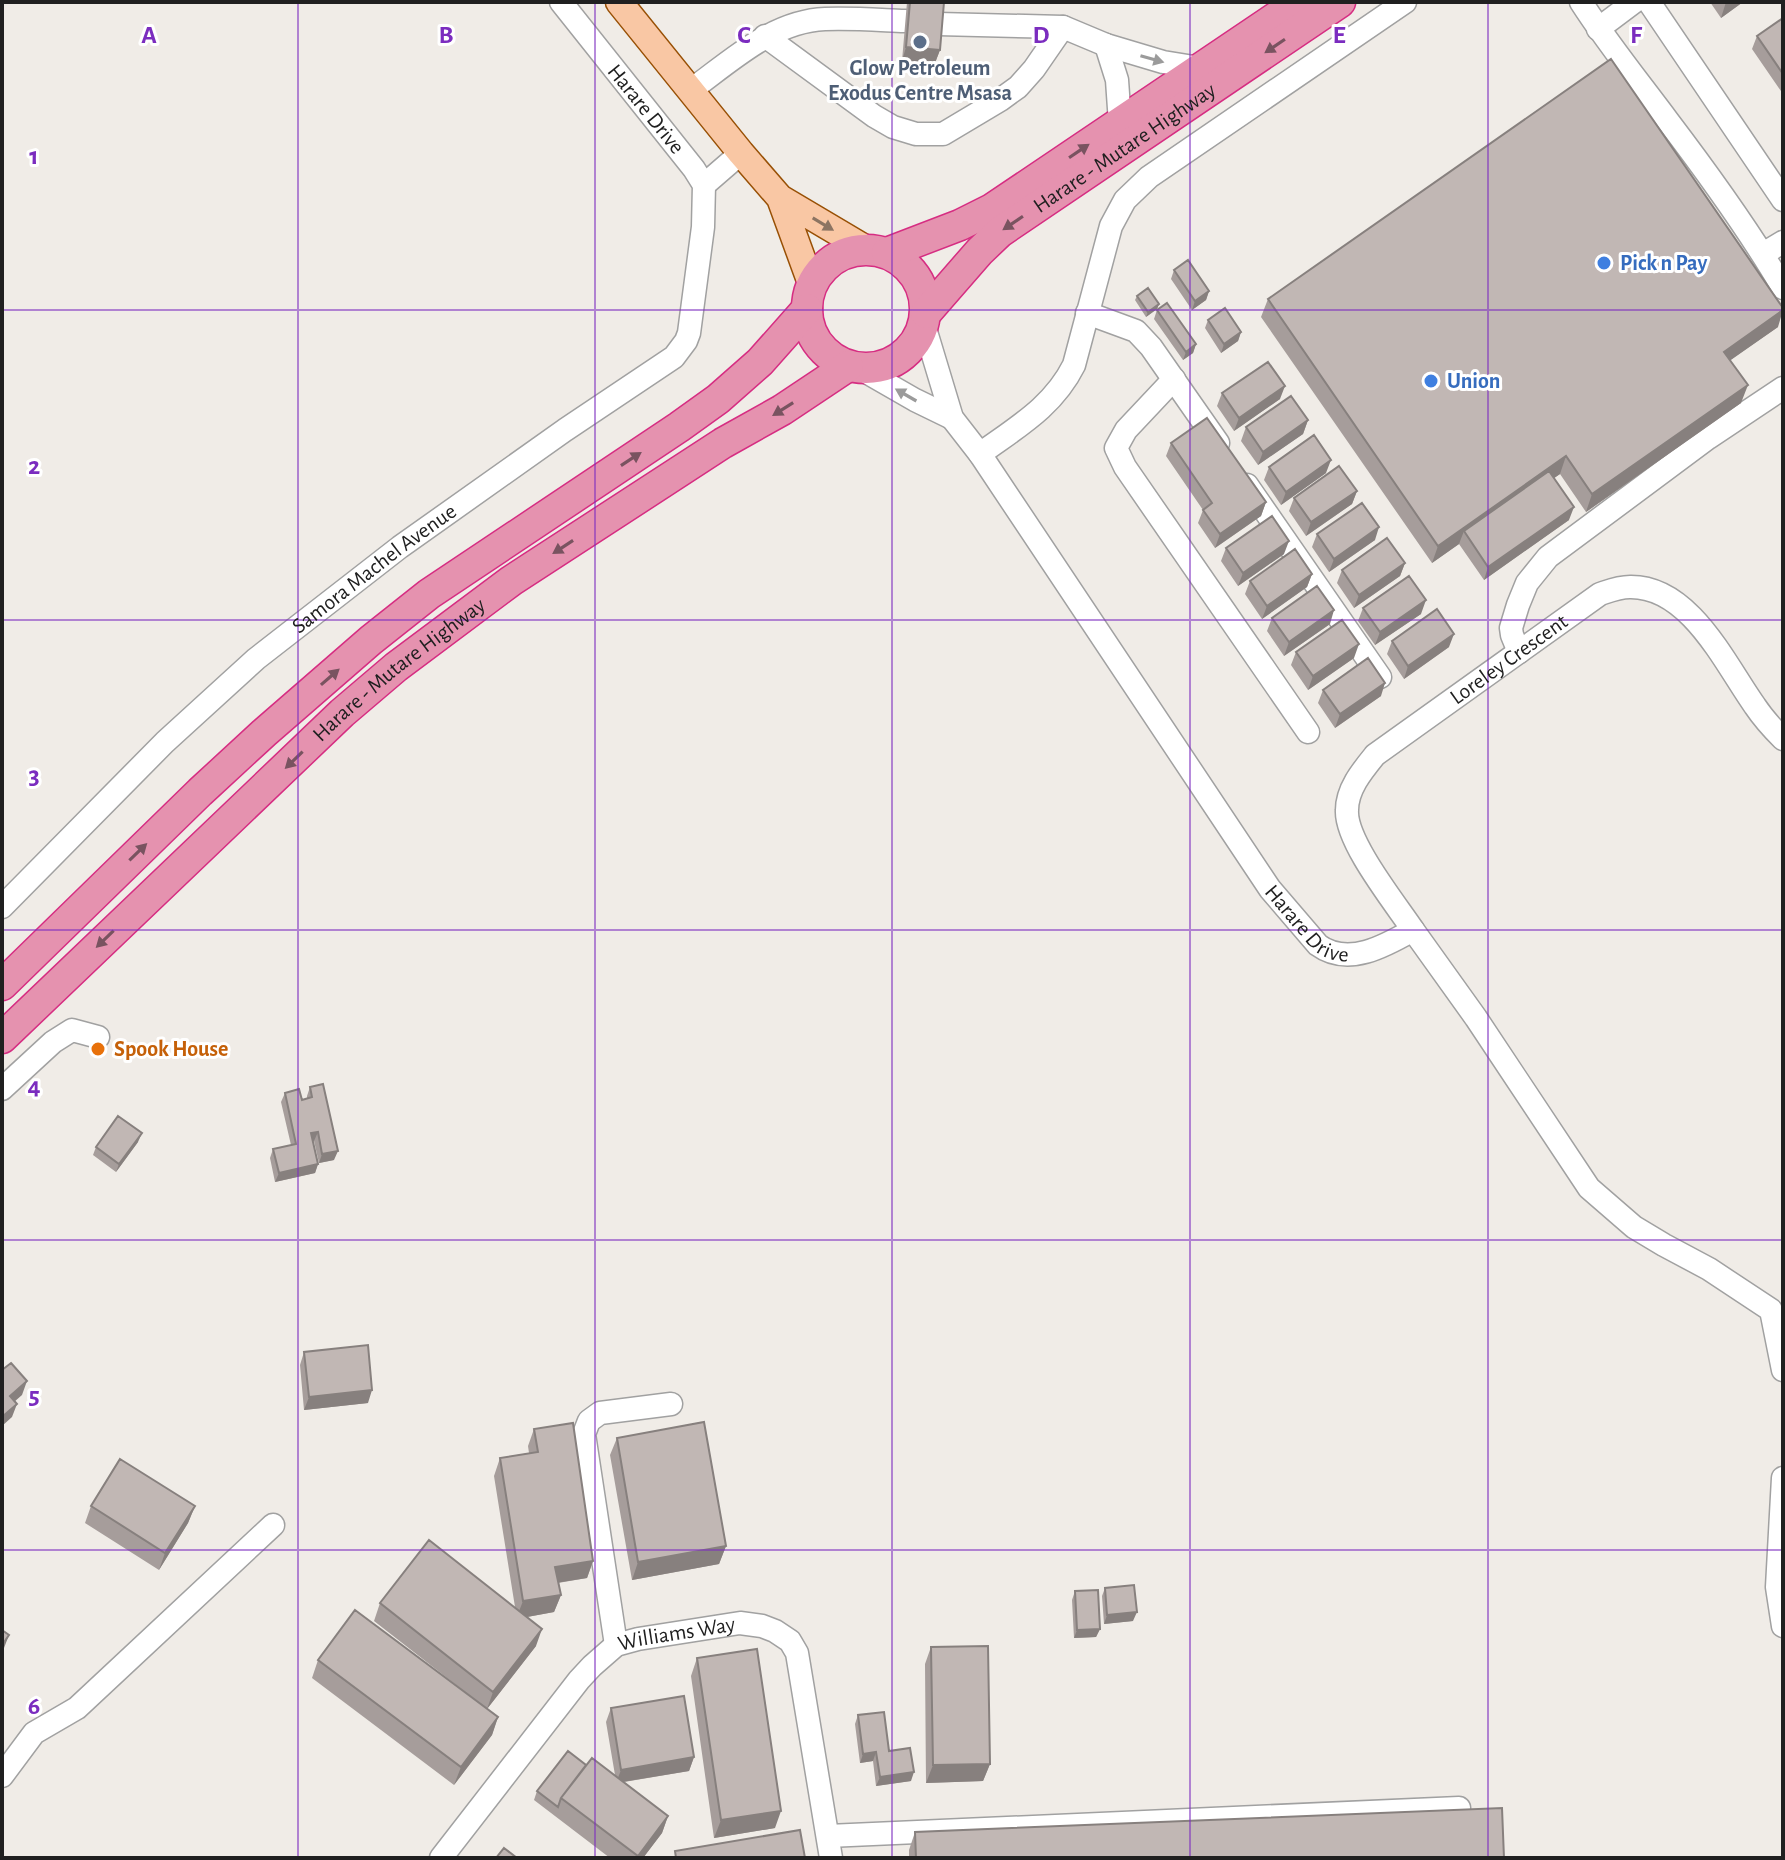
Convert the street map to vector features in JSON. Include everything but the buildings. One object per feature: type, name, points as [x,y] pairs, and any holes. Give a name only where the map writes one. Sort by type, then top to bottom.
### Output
[{"type":"highway","name":"Harare - Mutare Highway","points":[[876,251],[960,225],[992,209],[1299,2]]},
{"type":"highway","name":"Harare - Mutare Highway","points":[[925,319],[980,251],[1000,232],[1340,2]]},
{"type":"highway","points":[[851,251],[876,251],[901,260],[912,270],[925,297],[925,319],[915,343],[900,358],[882,367],[855,368],[832,358],[818,344],[810,327],[809,296],[818,273],[838,257],[851,251]]},
{"type":"highway","name":"Harare - Mutare Highway","points":[[2,985],[200,792],[371,640],[429,594],[718,399],[760,362],[809,296]]},
{"type":"highway","name":"Harare - Mutare Highway","points":[[2,1038],[342,713],[396,667],[511,581],[723,443],[855,368]]},
{"type":"main road","points":[[619,2],[780,198],[876,251]]},
{"type":"main road","points":[[780,198],[809,296]]},
{"type":"street","name":"Harare Drive","points":[[561,2],[704,185]]},
{"type":"street","points":[[980,454],[1039,412],[1062,386],[1074,365],[1111,226],[1125,200],[1149,177],[1405,2]]},
{"type":"street","points":[[1581,2],[1763,254],[1783,288]]},
{"type":"street","points":[[1598,29],[1634,2]]},
{"type":"street","points":[[1649,2],[1783,200]]},
{"type":"street","points":[[691,90],[765,36],[791,26],[823,19],[905,21]]},
{"type":"street","points":[[938,24],[1063,27],[1106,45],[1163,62],[1200,68]]},
{"type":"street","points":[[765,36],[893,127],[916,134],[943,134],[1018,87],[1063,27]]},
{"type":"street","points":[[1106,45],[1117,80],[1120,123]]},
{"type":"street","points":[[704,185],[741,153]]},
{"type":"street","name":"Samora Machel Avenue","points":[[2,907],[165,742],[256,659],[400,547],[674,357],[689,333],[703,227],[704,185]]},
{"type":"street","points":[[1763,254],[1783,242]]},
{"type":"street","points":[[1087,313],[1136,331],[1151,347],[1380,677]]},
{"type":"street","name":"Harare Drive","points":[[925,319],[952,418],[980,454],[1270,889],[1318,945],[1337,955],[1383,947],[1413,930]]},
{"type":"street","name":"Harare Drive","points":[[855,368],[952,418]]},
{"type":"street","points":[[1174,379],[1126,430],[1116,448],[1125,467],[1308,732]]},
{"type":"street","points":[[1519,652],[1511,628],[1518,605],[1527,583],[1548,557],[1708,438],[1783,388]]},
{"type":"street","name":"Loreley Crescent","points":[[1413,930],[1357,847],[1348,826],[1351,791],[1359,775],[1375,755],[1600,594],[1632,586],[1658,592],[1678,604],[1696,621],[1756,708],[1783,739]]},
{"type":"street","points":[[1413,930],[1476,1018],[1589,1188],[1634,1227],[1777,1308],[1783,1370]]},
{"type":"street","points":[[2,1089],[53,1042],[72,1030],[98,1037]]},
{"type":"street","points":[[616,1645],[584,1434],[589,1421],[600,1413],[671,1404]]},
{"type":"street","points":[[1783,1478],[1777,1587],[1783,1626]]},
{"type":"street","points":[[2,1776],[34,1733],[77,1708],[273,1525]]},
{"type":"street","name":"Williams Way","points":[[441,1858],[579,1680],[616,1645],[740,1623],[775,1631],[790,1641],[797,1653],[829,1847]]},
{"type":"street","points":[[829,1847],[1459,1808]]},
{"type":"place","name":"Glow Petroleum Exodus Centre Msasa","points":[[920,42]]},
{"type":"place","name":"Pick n Pay","points":[[1604,263]]},
{"type":"place","name":"Union","points":[[1431,381]]},
{"type":"place","name":"Spook House","points":[[98,1049]]}]
